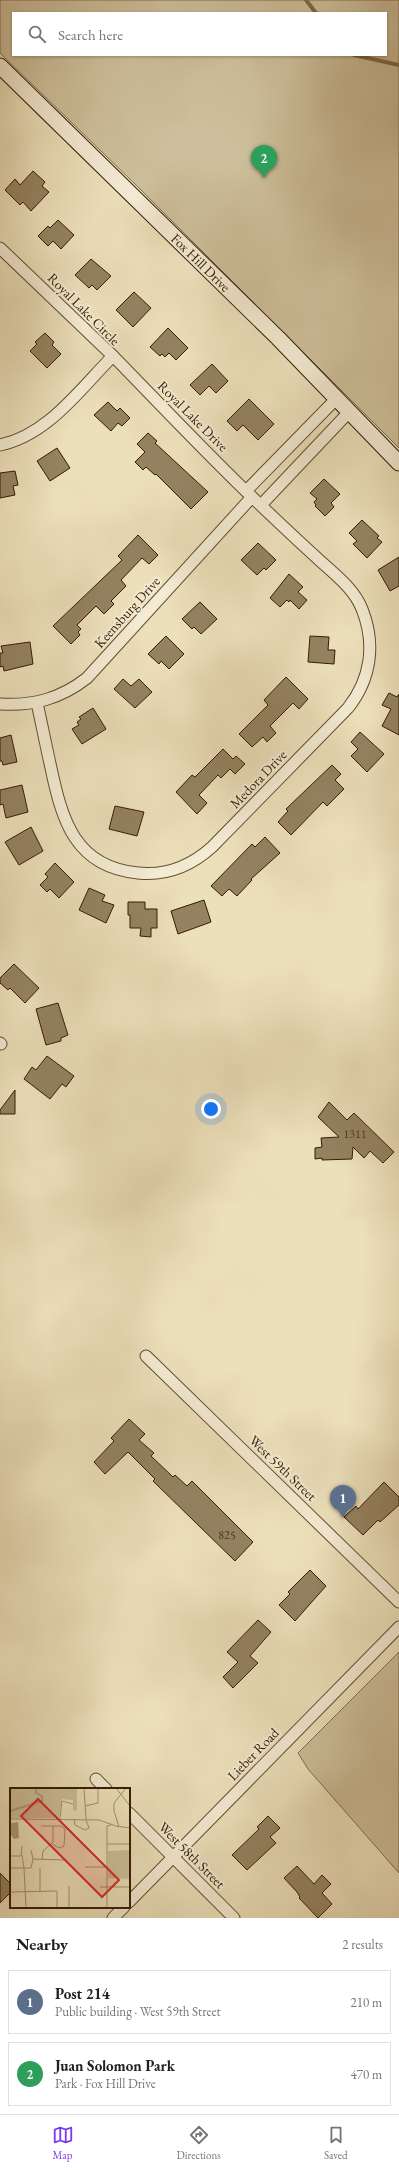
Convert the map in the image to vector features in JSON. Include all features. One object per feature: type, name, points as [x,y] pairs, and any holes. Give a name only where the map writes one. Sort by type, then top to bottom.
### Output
[{"type":"street","name":"Fox Hill Drive","points":[[0,66],[179,239],[350,411],[399,463]]},
{"type":"street","name":"Royal Lake Circle","points":[[0,248],[113,356],[48,422],[26,436],[0,445]]},
{"type":"street","name":"Royal Lake Drive","points":[[113,356],[249,494]]},
{"type":"street","name":"Keensburg Drive","points":[[0,704],[37,703],[65,694],[87,678],[249,494],[337,398]]},
{"type":"street","points":[[261,505],[350,411]]},
{"type":"street","name":"Medora Drive","points":[[37,703],[61,813],[76,840],[89,853],[116,868],[128,872],[152,874],[170,871],[188,865],[212,847],[348,708],[360,690],[370,662],[368,624],[362,608],[352,593],[249,494]]},
{"type":"street","name":"West 59th Street","points":[[146,1356],[399,1602]]},
{"type":"street","name":"Lieber Road","points":[[130,1901],[399,1627]]},
{"type":"street","points":[[96,1779],[105,1788]]},
{"type":"street","name":"West 58th Street","points":[[130,1814],[172,1858],[234,1918]]},
{"type":"street","points":[[113,1918],[123,1908]]},
{"type":"shaded area","points":[[0,0],[399,0],[399,448],[136,185],[0,53]]},
{"type":"shaded area","points":[[399,1652],[399,1873],[308,1769],[298,1753]]},
{"type":"building","points":[[33,171],[45,182],[42,186],[49,192],[31,211],[23,202],[20,205],[5,190],[15,179],[20,185]]},
{"type":"building","points":[[58,220],[74,235],[61,249],[53,241],[48,246],[38,236],[48,226],[50,228]]},
{"type":"building","points":[[91,259],[111,276],[97,290],[92,285],[89,288],[75,275]]},
{"type":"building","points":[[134,292],[151,308],[133,327],[116,310]]},
{"type":"building","points":[[168,328],[188,348],[176,360],[169,353],[165,357],[162,354],[160,356],[150,347]]},
{"type":"building","points":[[45,333],[54,342],[52,345],[61,354],[47,368],[30,351],[37,344],[35,342]]},
{"type":"building","points":[[212,364],[228,381],[216,393],[209,386],[200,395],[190,385]]},
{"type":"building","points":[[249,399],[274,424],[258,440],[243,425],[237,431],[227,421]]},
{"type":"building","points":[[108,402],[117,411],[120,408],[130,418],[122,426],[118,423],[111,431],[94,415]]},
{"type":"building","points":[[148,433],[157,441],[155,443],[208,492],[191,509],[156,474],[155,475],[146,467],[143,470],[135,462],[145,452],[137,444]]},
{"type":"building","points":[[57,448],[70,468],[50,481],[37,461]]},
{"type":"building","points":[[15,471],[18,485],[13,486],[15,495],[0,498],[0,473]]},
{"type":"building","points":[[324,479],[340,494],[331,503],[334,507],[325,516],[315,506],[316,505],[314,502],[317,499],[310,493]]},
{"type":"building","points":[[362,520],[379,536],[377,538],[382,542],[367,558],[353,544],[357,541],[349,533]]},
{"type":"building","points":[[138,535],[158,555],[149,564],[142,558],[121,580],[126,586],[111,601],[114,604],[104,614],[96,606],[77,625],[81,629],[78,632],[80,635],[71,644],[53,626],[122,560],[118,556]]},
{"type":"building","points":[[258,543],[276,560],[266,570],[264,568],[257,575],[241,560]]},
{"type":"building","points":[[399,557],[399,586],[390,591],[378,570]]},
{"type":"building","points":[[289,574],[303,587],[298,592],[307,600],[299,609],[290,600],[289,602],[287,600],[280,607],[270,598]]},
{"type":"building","points":[[200,602],[217,619],[201,634],[194,627],[192,629],[182,619]]},
{"type":"building","points":[[166,636],[184,654],[169,669],[161,661],[159,664],[148,654]]},
{"type":"building","points":[[310,636],[329,637],[328,650],[335,650],[334,664],[308,662]]},
{"type":"building","points":[[30,642],[33,664],[4,671],[3,666],[0,667],[0,653],[3,653],[1,646]]},
{"type":"building","points":[[286,677],[308,699],[299,709],[293,703],[270,726],[276,733],[267,742],[263,737],[252,747],[239,734],[268,705],[264,700]]},
{"type":"building","points":[[123,679],[131,686],[139,679],[152,692],[135,708],[114,689]]},
{"type":"building","points":[[389,693],[397,697],[399,694],[399,735],[382,726],[391,709],[382,705]]},
{"type":"building","points":[[93,708],[106,729],[82,744],[72,729],[79,725],[77,722],[81,719],[79,717]]},
{"type":"building","points":[[360,732],[384,754],[367,772],[351,756],[358,749],[351,742]]},
{"type":"building","points":[[11,735],[17,762],[3,765],[2,761],[0,761],[0,738]]},
{"type":"building","points":[[223,749],[233,759],[236,756],[245,764],[235,774],[230,769],[221,778],[218,775],[199,795],[207,803],[197,814],[176,792],[192,775],[195,777]]},
{"type":"building","points":[[332,765],[341,774],[335,780],[344,789],[327,806],[323,802],[291,835],[278,822],[288,811],[286,809]]},
{"type":"building","points":[[22,785],[28,812],[6,818],[3,804],[0,805],[0,790]]},
{"type":"building","points":[[115,806],[144,812],[137,836],[109,829]]},
{"type":"building","points":[[31,827],[43,851],[19,865],[5,842]]},
{"type":"building","points":[[265,837],[280,853],[251,879],[252,880],[237,896],[229,889],[222,896],[211,886],[252,844],[255,847]]},
{"type":"building","points":[[55,863],[74,882],[59,898],[50,889],[47,892],[40,885],[48,877],[45,874]]},
{"type":"building","points":[[89,888],[105,895],[102,901],[114,905],[106,923],[79,910]]},
{"type":"building","points":[[204,900],[211,922],[178,934],[171,911]]},
{"type":"building","points":[[128,902],[145,902],[145,909],[157,909],[157,928],[151,928],[151,937],[140,936],[141,928],[130,928]]},
{"type":"building","points":[[14,964],[39,988],[25,1003],[10,988],[8,990],[0,983],[0,978]]},
{"type":"building","points":[[58,1003],[68,1035],[61,1038],[61,1041],[46,1045],[36,1009]]},
{"type":"building","points":[[47,1056],[74,1076],[66,1087],[62,1084],[50,1099],[24,1079],[32,1067],[36,1070]]},
{"type":"building","points":[[15,1090],[15,1114],[0,1114],[0,1110]]},
{"type":"building","points":[[329,1102],[347,1120],[354,1113],[394,1152],[383,1163],[370,1151],[364,1158],[353,1147],[352,1159],[315,1159],[315,1148],[322,1147],[321,1138],[339,1137],[318,1117]]},
{"type":"building","points":[[129,1419],[145,1434],[139,1440],[154,1453],[151,1456],[173,1477],[175,1475],[187,1486],[192,1481],[253,1542],[235,1561],[153,1481],[155,1479],[128,1452],[105,1474],[94,1462],[114,1441],[111,1438]]},
{"type":"building","points":[[384,1482],[399,1497],[399,1505],[380,1522],[378,1520],[363,1535],[344,1517],[356,1506],[358,1509]]},
{"type":"building","points":[[310,1570],[326,1586],[295,1621],[279,1605],[290,1594],[288,1592]]},
{"type":"building","points":[[258,1620],[271,1632],[250,1656],[258,1663],[233,1688],[223,1677],[238,1662],[227,1652]]},
{"type":"building","points":[[268,1816],[280,1828],[270,1837],[276,1843],[247,1870],[232,1855],[259,1829],[257,1827]]},
{"type":"building","points":[[297,1866],[314,1884],[322,1875],[331,1884],[322,1893],[332,1904],[318,1918],[299,1898],[300,1897],[297,1892],[284,1878]]},
{"type":"building","points":[[0,1873],[10,1883],[10,1893],[0,1903]]},
{"type":"waterway","points":[[306,0],[315,12]]},
{"type":"waterway","points":[[358,56],[399,65]]},
{"type":"place","name":"Juan Solomon Park","points":[[264,178]]},
{"type":"place","name":"Post 214","points":[[343,1518]]}]
